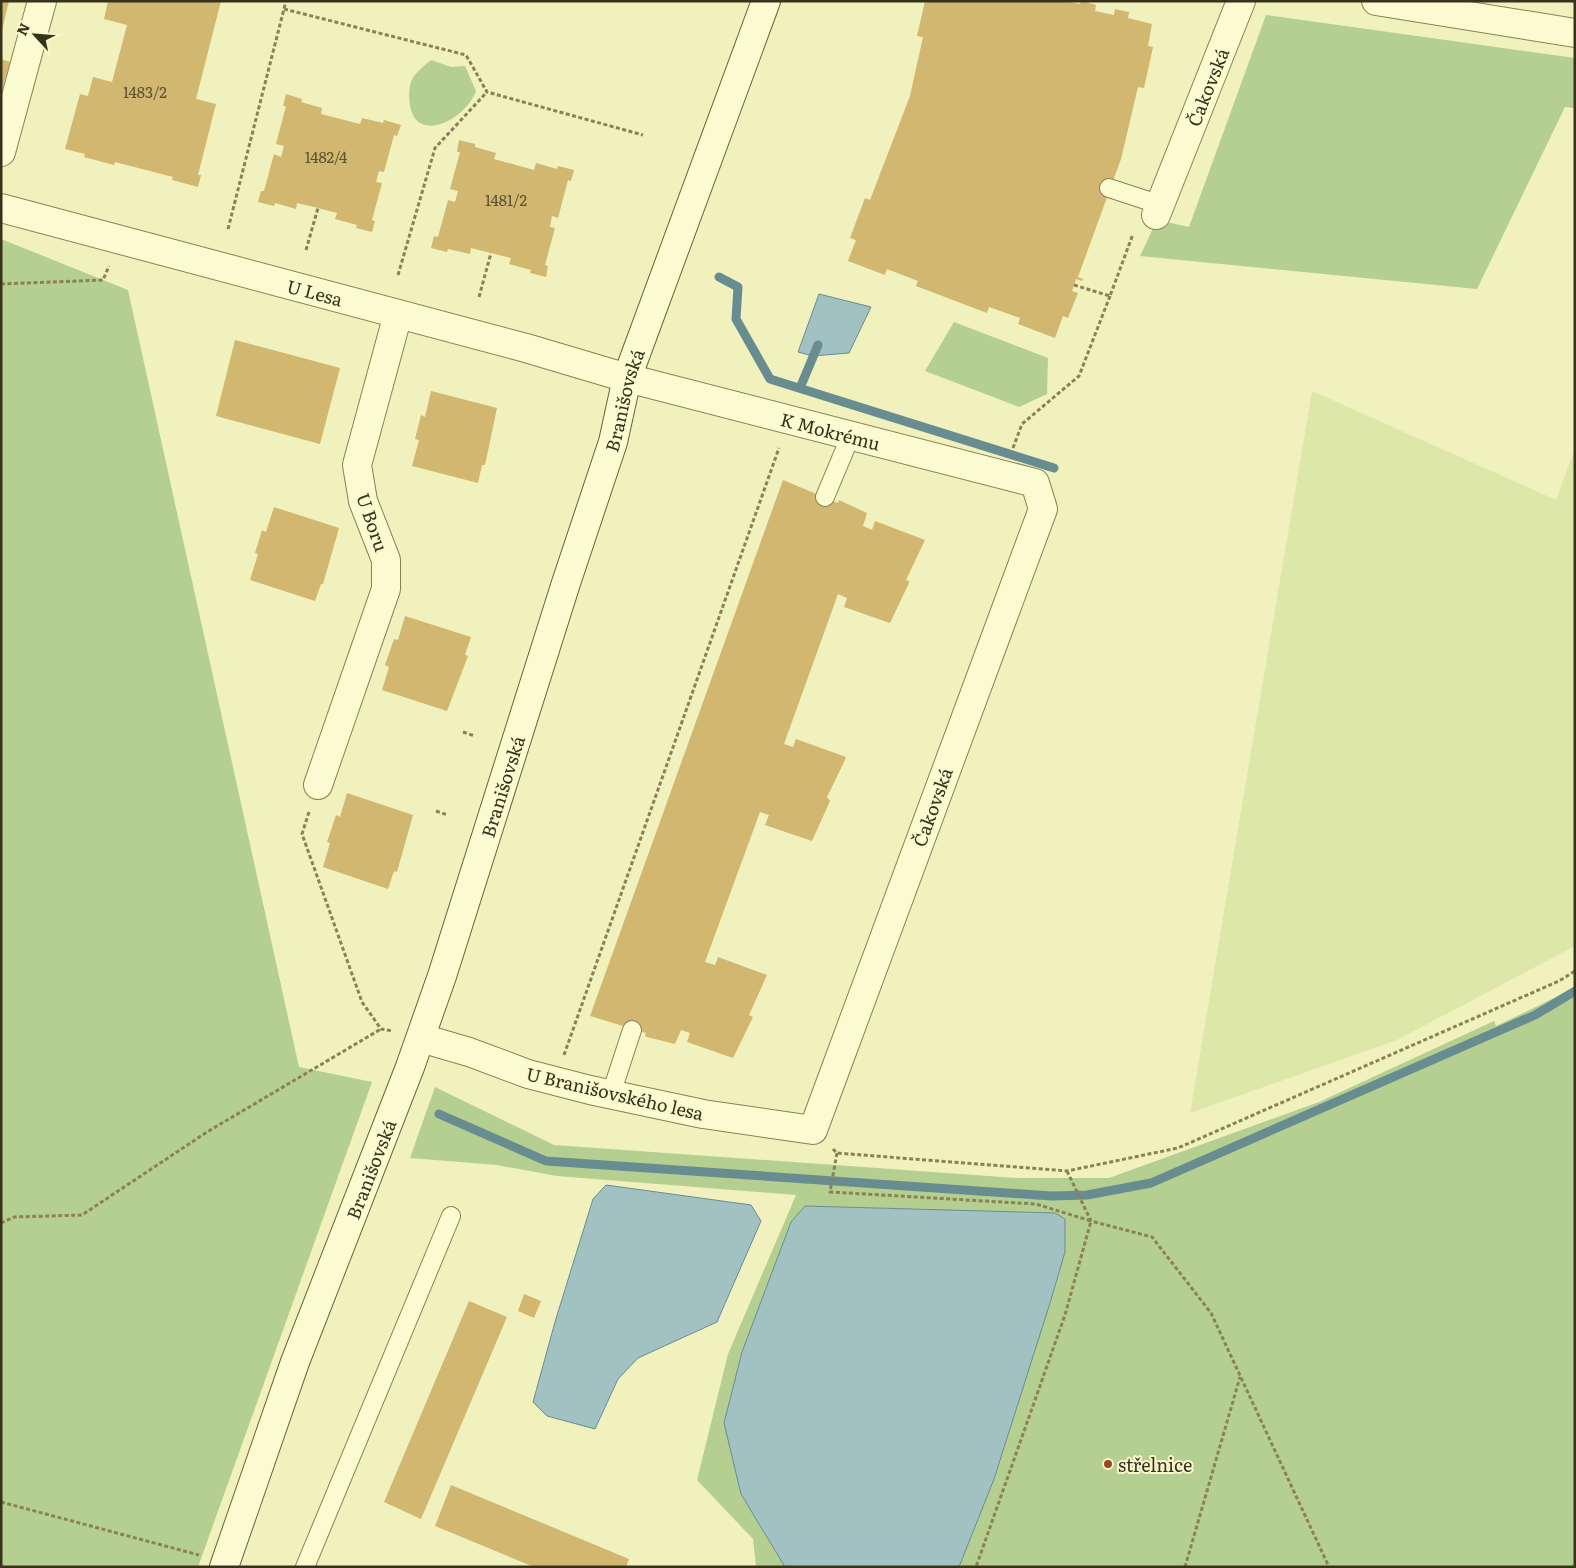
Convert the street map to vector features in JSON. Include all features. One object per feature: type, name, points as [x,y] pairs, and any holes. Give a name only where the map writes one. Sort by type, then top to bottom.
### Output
[{"type":"street","points":[[1,152],[42,1]]},
{"type":"street","name":"Branišovská","points":[[225,1564],[295,1362],[421,1038],[566,583],[613,442],[627,378],[766,1]]},
{"type":"street","name":"Čakovská","points":[[1154,207],[1174,174],[1241,1]]},
{"type":"street","points":[[1376,1],[1575,33]]},
{"type":"street","name":"U Lesa","points":[[1,208],[122,239],[627,378]]},
{"type":"street","name":"U Boru","points":[[318,785],[386,589],[386,560],[364,501],[357,465],[398,314]]},
{"type":"street","name":"K Mokrému","points":[[627,378],[1035,483]]},
{"type":"street","name":"Čakovská","points":[[813,1130],[1043,510],[1035,483]]},
{"type":"street","name":"U Branišovského lesa","points":[[421,1038],[469,1052],[528,1074],[555,1081],[703,1114],[813,1130]]},
{"type":"lane","points":[[1109,188],[1154,207]]},
{"type":"lane","points":[[825,497],[851,435]]},
{"type":"lane","points":[[611,1094],[632,1030]]},
{"type":"lane","points":[[305,1567],[451,1216]]},
{"type":"path","points":[[228,229],[286,1]]},
{"type":"path","points":[[284,9],[466,55],[488,92],[643,135]]},
{"type":"path","points":[[398,275],[436,148],[488,92]]},
{"type":"path","points":[[1014,447],[1022,424],[1079,376],[1110,296],[1154,207]]},
{"type":"path","points":[[306,250],[318,208]]},
{"type":"path","points":[[1,284],[102,280],[122,239]]},
{"type":"path","points":[[479,297],[491,253]]},
{"type":"path","points":[[1074,285],[1110,296]]},
{"type":"path","points":[[555,1081],[789,419]]},
{"type":"path","points":[[463,732],[476,736]]},
{"type":"path","points":[[1,1222],[14,1217],[82,1215],[207,1132],[295,1082],[381,1029],[362,1002],[302,834],[318,785]]},
{"type":"path","points":[[436,811],[448,815]]},
{"type":"path","points":[[813,1130],[837,1152],[1067,1172],[1178,1148],[1559,981],[1575,971]]},
{"type":"path","points":[[837,1152],[830,1192],[1036,1204],[1152,1237],[1211,1313],[1329,1567]]},
{"type":"path","points":[[976,1567],[1066,1316],[1091,1221],[1067,1172]]},
{"type":"path","points":[[1185,1567],[1240,1376]]},
{"type":"path","points":[[1,1502],[225,1564]]},
{"type":"green space","points":[[1266,15],[1575,58],[1575,108],[1565,107],[1477,289],[1140,256],[1157,220],[1189,227]]},
{"type":"green space","points":[[431,60],[451,67],[465,66],[476,91],[473,98],[462,111],[446,122],[430,126],[422,124],[414,117],[410,106],[409,93],[414,76]]},
{"type":"green space","points":[[1,239],[128,290],[299,1067],[372,1082],[198,1567],[1,1567]]},
{"type":"green space","points":[[954,322],[1048,358],[1047,394],[1019,407],[925,371]]},
{"type":"green space","points":[[1312,391],[1556,500],[1575,448],[1575,946],[1397,1040],[1190,1113]]},
{"type":"green space","points":[[1575,988],[1575,1567],[959,1567],[994,1479],[1065,1252],[1055,1213],[805,1206],[791,1222],[741,1494],[785,1567],[756,1567],[753,1539],[697,1480],[728,1354],[796,1195],[557,1176],[497,1165],[410,1158],[435,1087],[554,1145],[1016,1178],[1109,1178],[1319,1102],[1494,1021],[1496,1026]]},
{"type":"water","points":[[819,294],[871,307],[849,353],[813,356],[798,352]]},
{"type":"water","points":[[606,1185],[751,1205],[761,1221],[717,1322],[638,1358],[618,1379],[595,1429],[547,1416],[533,1402],[555,1322],[593,1199]]},
{"type":"water","points":[[805,1206],[1055,1213],[1065,1219],[1065,1252],[1050,1303],[994,1479],[959,1567],[785,1567],[741,1494],[724,1423],[742,1352],[791,1222]]},
{"type":"building","points":[[1,1],[9,1],[2,30],[1,30]]},
{"type":"building","points":[[108,1],[221,1],[196,99],[216,104],[198,175],[201,175],[198,187],[172,180],[173,177],[115,162],[114,165],[84,157],[85,154],[65,149],[80,94],[88,96],[93,77],[112,82],[127,25],[104,19]]},
{"type":"building","points":[[925,1],[1066,1],[1079,4],[1082,1],[1096,5],[1095,11],[1114,15],[1115,9],[1129,12],[1128,18],[1152,24],[1148,46],[1153,47],[1144,88],[1138,87],[1121,159],[1078,277],[1083,279],[1082,281],[1076,279],[1072,291],[1078,293],[1068,318],[1063,316],[1055,338],[1018,324],[1020,318],[989,307],[987,313],[916,286],[918,281],[887,269],[885,275],[848,261],[856,240],[850,238],[865,198],[870,200],[910,96],[923,37],[917,36]]},
{"type":"building","points":[[1,59],[10,62],[1,93]]},
{"type":"building","points":[[286,94],[302,99],[301,102],[322,108],[321,114],[360,124],[362,118],[383,123],[384,120],[401,125],[397,136],[394,135],[384,172],[379,171],[376,182],[382,183],[372,220],[375,221],[372,232],[356,228],[357,225],[335,219],[337,213],[297,203],[296,209],[275,203],[274,206],[258,202],[261,191],[264,191],[274,154],[281,157],[284,146],[276,144],[286,106],[283,106]]},
{"type":"building","points":[[459,140],[475,144],[475,147],[496,153],[494,159],[534,170],[536,163],[557,169],[558,166],[574,170],[571,181],[568,180],[558,218],[552,216],[550,227],[555,228],[545,265],[548,266],[546,277],[530,273],[531,270],[509,264],[511,258],[471,248],[470,254],[448,249],[447,252],[431,248],[434,236],[438,237],[448,200],[455,202],[458,191],[450,189],[460,152],[457,152]]},
{"type":"building","points":[[235,340],[340,368],[320,444],[216,416]]},
{"type":"building","points":[[431,391],[497,408],[485,465],[482,465],[478,483],[412,466],[419,440],[415,439],[421,415],[425,417]]},
{"type":"building","points":[[783,480],[838,503],[839,500],[867,513],[863,526],[872,530],[875,521],[925,540],[906,580],[909,583],[890,623],[844,607],[847,598],[838,594],[784,744],[793,747],[796,739],[846,757],[845,760],[827,797],[830,801],[812,841],[765,825],[769,815],[760,812],[705,962],[715,965],[718,957],[767,975],[749,1015],[753,1017],[733,1058],[687,1042],[690,1033],[681,1030],[675,1044],[647,1037],[645,1036],[646,1033],[590,1016]]},
{"type":"building","points":[[274,507],[339,528],[323,584],[321,584],[315,601],[250,580],[258,554],[255,553],[262,530],[266,532]]},
{"type":"building","points":[[405,616],[471,637],[465,655],[468,656],[447,711],[382,690],[389,667],[385,665],[394,639],[398,640]]},
{"type":"building","points":[[347,793],[413,815],[397,872],[394,871],[388,889],[323,867],[330,843],[327,842],[336,815],[340,817]]},
{"type":"building","points":[[524,1294],[541,1301],[534,1318],[518,1311]]},
{"type":"building","points":[[469,1301],[507,1317],[421,1519],[384,1502]]},
{"type":"building","points":[[451,1485],[629,1559],[626,1567],[534,1567],[435,1526]]},
{"type":"waterway","points":[[719,277],[738,287],[736,319],[770,379],[1054,468]]},
{"type":"waterway","points":[[800,388],[818,345]]},
{"type":"waterway","points":[[439,1114],[546,1161],[1052,1196],[1087,1195],[1151,1183],[1535,1015],[1575,991]]},
{"type":"place","name":"střelnice","points":[[1108,1464]]}]
